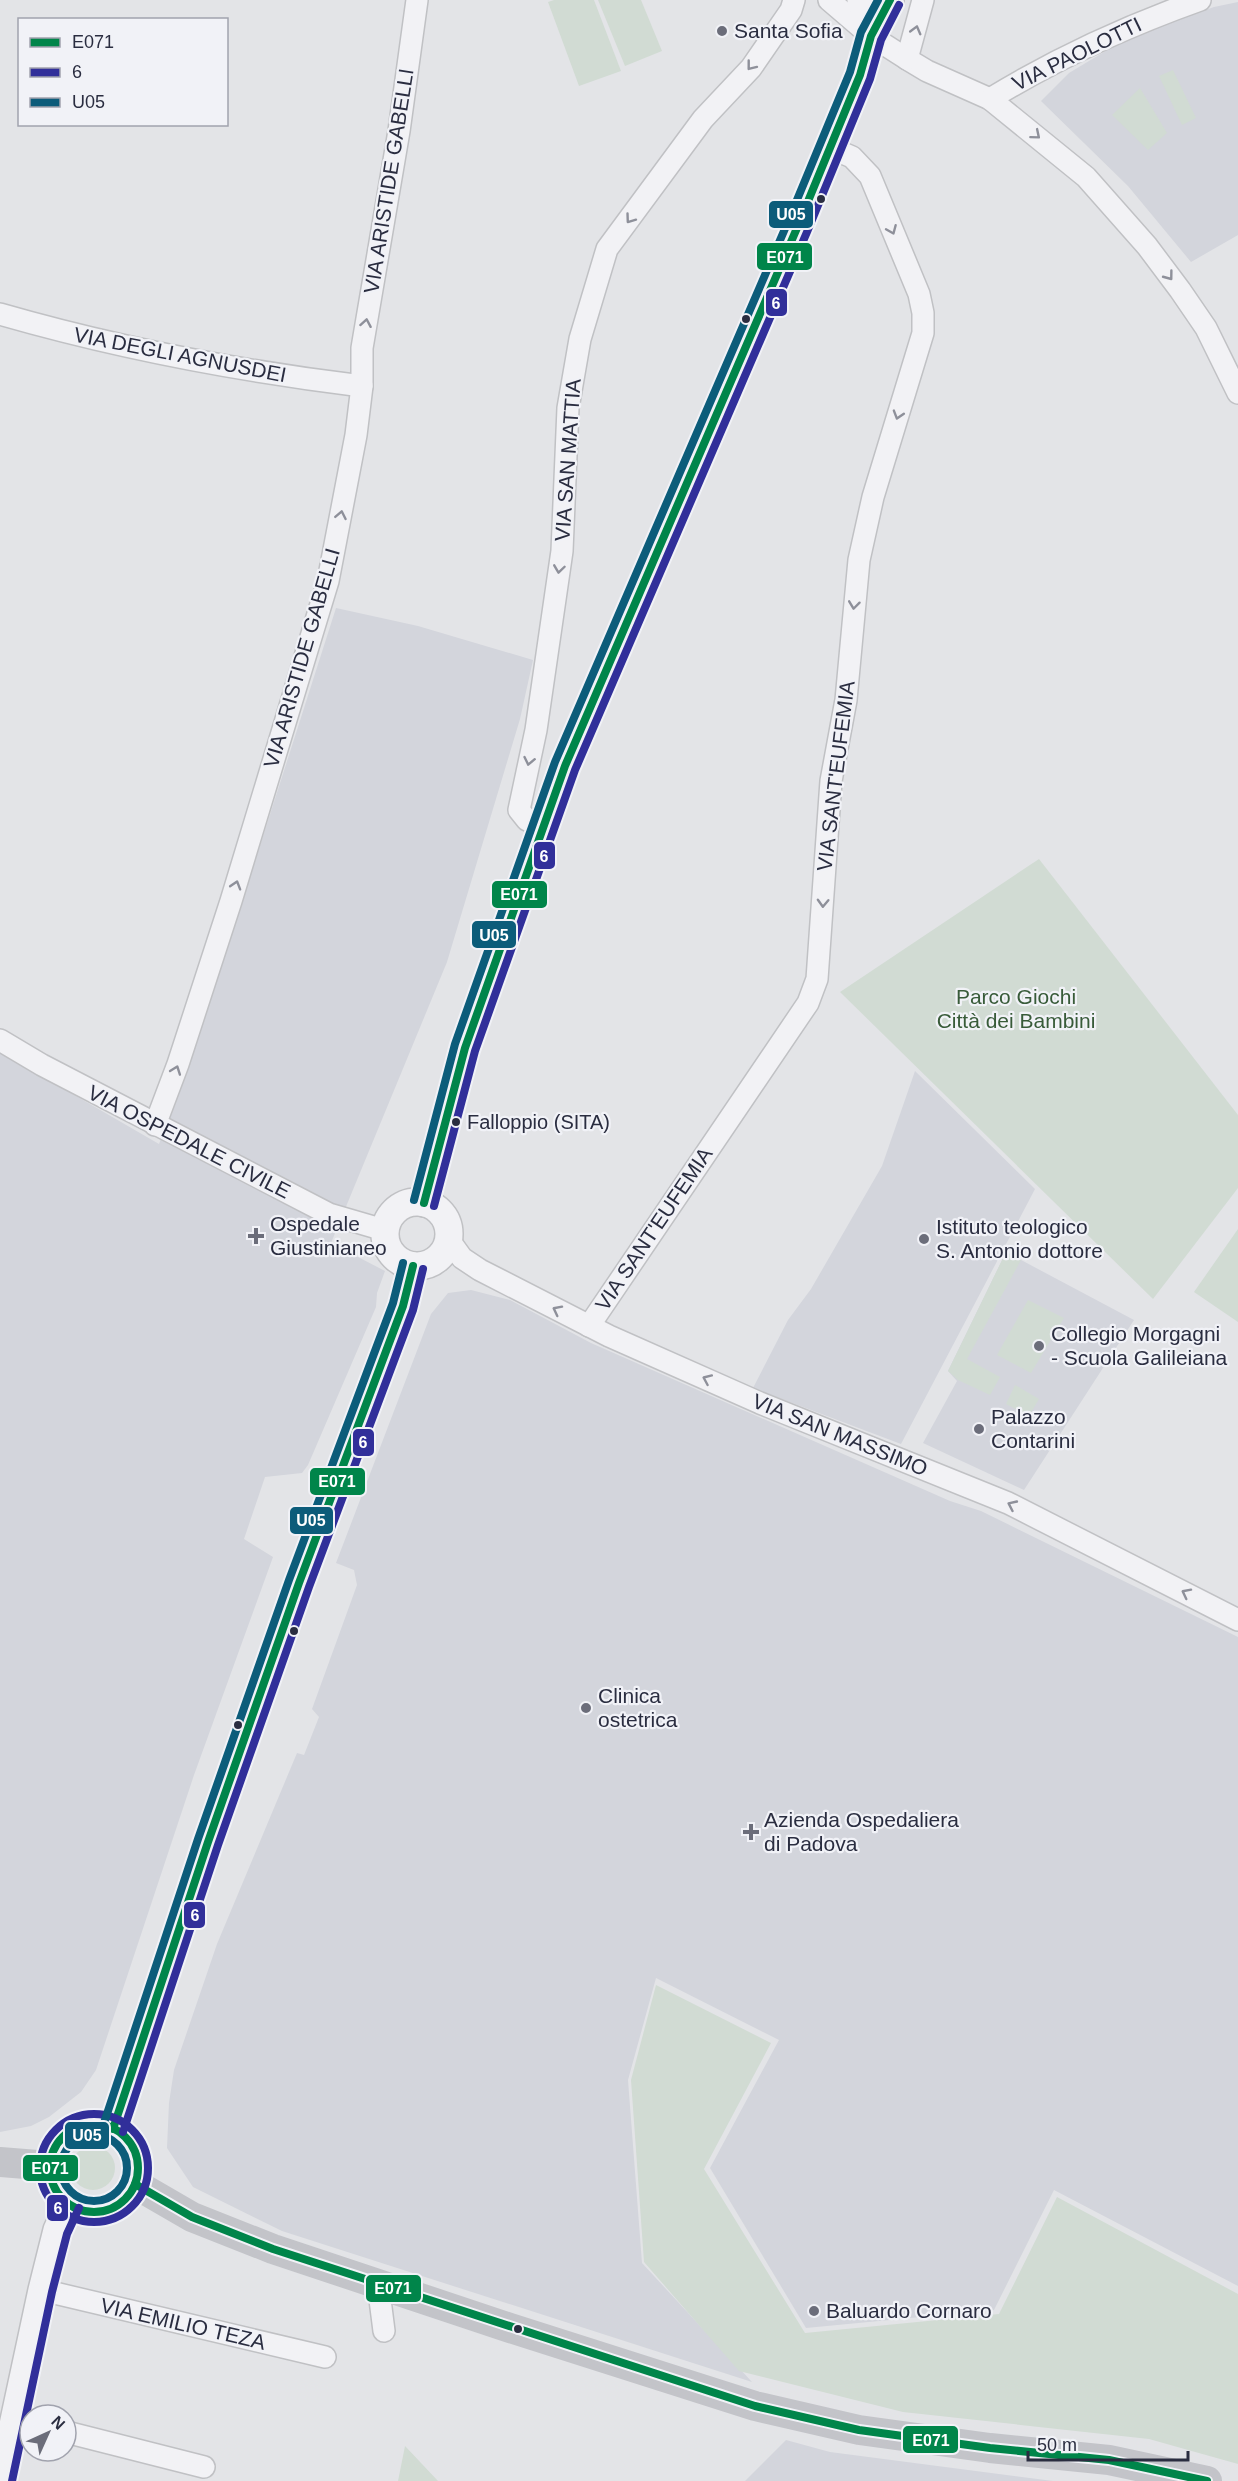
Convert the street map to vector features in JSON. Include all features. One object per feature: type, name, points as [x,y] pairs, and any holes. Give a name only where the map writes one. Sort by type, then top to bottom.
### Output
[{"type":"main road","points":[[87,2125],[113,2128],[132,2146],[137,2158],[138,2171],[135,2184],[122,2202],[102,2211],[90,2212],[69,2204],[54,2187],[50,2166],[58,2143],[72,2131],[87,2125]]},
{"type":"main road","points":[[0,2162],[50,2166]]},
{"type":"main road","points":[[135,2184],[192,2217],[222,2230],[378,2284],[755,2406],[836,2426],[990,2448],[1109,2460],[1207,2481]]},
{"type":"street","name":"VIA ARISTIDE GABELLI","points":[[155,1125],[178,1065],[231,901],[328,581],[356,435],[362,386],[362,348],[399,131],[417,0]]},
{"type":"street","name":"VIA SAN MATTIA","points":[[543,826],[527,820],[519,810],[536,730],[562,551],[568,408],[580,339],[607,249],[703,119],[750,68],[791,10],[794,0]]},
{"type":"street","points":[[829,0],[872,36],[927,71],[990,99],[1086,177],[1147,246],[1206,328],[1238,393]]},
{"type":"street","points":[[861,0],[872,36]]},
{"type":"street","points":[[424,1203],[465,1048],[565,766],[831,148],[860,75],[872,36],[890,0]]},
{"type":"street","points":[[908,59],[923,0]]},
{"type":"street","name":"VIA PAOLOTTI","points":[[990,99],[1024,78],[1084,47],[1148,18],[1200,0]]},
{"type":"street","name":"VIA SANT'EUFEMIA","points":[[589,1326],[808,1003],[817,979],[831,781],[846,700],[860,560],[873,497],[923,333],[923,313],[919,294],[870,176],[852,157],[831,148]]},
{"type":"street","name":"VIA DEGLI AGNUSDEI","points":[[0,314],[55,330],[197,361],[286,377],[362,386]]},
{"type":"street","name":"VIA OSPEDALE CIVILE","points":[[0,1040],[23,1055],[155,1125],[329,1214],[384,1230]]},
{"type":"street","points":[[407,1203],[424,1203],[435,1207],[442,1214],[447,1222],[449,1240],[440,1257],[423,1266],[414,1266],[400,1262],[390,1253],[384,1230],[392,1214],[399,1207],[407,1203]]},
{"type":"street","name":"VIA SAN MASSIMO","points":[[449,1240],[462,1258],[480,1270],[589,1326],[760,1402],[1008,1503],[1238,1620]]},
{"type":"street","points":[[113,2128],[208,1842],[299,1583],[403,1306],[414,1266]]},
{"type":"street","points":[[25,2403],[42,2290],[57,2230],[69,2204]]},
{"type":"street","points":[[378,2284],[384,2331]]},
{"type":"street","name":"VIA EMILIO TEZA","points":[[42,2290],[325,2357]]},
{"type":"street","points":[[1,2481],[18,2432]]},
{"type":"street","points":[[78,2435],[204,2468]]},
{"type":"shaded area","points":[[1238,2],[1238,235],[1191,262],[1128,186],[1041,101],[1069,73],[1114,46],[1144,32],[1214,7]]},
{"type":"shaded area","points":[[336,608],[418,626],[533,660],[520,719],[447,962],[331,1243],[385,1271],[377,1293],[376,1307],[308,1465],[302,1473],[265,1477],[244,1539],[273,1557],[194,1775],[96,2070],[81,2092],[49,2117],[31,2126],[0,2132],[0,1052],[159,1144],[204,1021]]},
{"type":"shaded area","name":"Istituto teologico S. Antonio dottore","points":[[915,1071],[1035,1189],[901,1444],[753,1388],[788,1320],[811,1289],[882,1166]]},
{"type":"shaded area","name":"Collegio Morgagni - Scuola Galileiana","points":[[1006,1252],[1134,1320],[1024,1490],[923,1443],[957,1381],[948,1371]]},
{"type":"shaded area","name":"Azienda Ospedaliera di Padova","points":[[471,1290],[510,1300],[591,1343],[950,1501],[981,1511],[1238,1637],[1238,2286],[1054,2190],[994,2310],[806,2328],[710,2168],[779,2040],[656,1978],[628,2080],[642,2263],[752,2382],[282,2231],[193,2187],[167,2148],[169,2103],[174,2070],[217,1944],[297,1753],[304,1755],[319,1717],[312,1709],[357,1585],[354,1570],[336,1563],[431,1314],[448,1293]]},
{"type":"shaded area","points":[[786,2440],[830,2452],[1053,2481],[745,2481]]},
{"type":"green space","points":[[594,0],[621,71],[579,86],[548,2]]},
{"type":"green space","points":[[598,0],[641,0],[662,51],[625,66]]},
{"type":"green space","points":[[1173,70],[1196,118],[1182,125],[1159,76]]},
{"type":"green space","points":[[1140,88],[1167,133],[1148,150],[1112,115]]},
{"type":"green space","name":"Parco Giochi Città dei Bambini","points":[[1039,859],[1238,1115],[1238,1188],[1153,1299],[840,992]]},
{"type":"green space","points":[[1238,1229],[1238,1322],[1194,1292]]},
{"type":"green space","points":[[1006,1252],[1021,1260],[967,1359],[1000,1377],[990,1395],[958,1380],[948,1371]]},
{"type":"green space","points":[[1028,1300],[1064,1318],[1031,1373],[997,1355]]},
{"type":"green space","points":[[1015,1385],[1039,1399],[1029,1416],[1006,1404]]},
{"type":"green space","points":[[656,1985],[771,2043],[704,2169],[805,2333],[999,2314],[1057,2197],[1238,2294],[1238,2464],[1149,2439],[903,2412],[739,2371],[644,2262],[631,2080]]},
{"type":"green space","points":[[93,2146],[108,2153],[115,2168],[108,2183],[93,2190],[78,2183],[71,2168],[78,2153]]},
{"type":"green space","points":[[405,2446],[438,2481],[398,2481]]},
{"type":"transit line","name":"U05","points":[[414,1200],[455,1044],[555,762],[787,224],[850,72],[861,32],[878,0]]},
{"type":"transit line","name":"E071","points":[[424,1203],[465,1048],[565,766],[797,228],[860,75],[871,36],[890,0]]},
{"type":"transit line","name":"6","points":[[434,1206],[475,1051],[575,770],[807,232],[870,79],[881,40],[899,5]]},
{"type":"transit line","name":"U05","points":[[103,2126],[198,1839],[289,1580],[393,1303],[403,1263]]},
{"type":"transit line","name":"E071","points":[[113,2129],[208,1842],[299,1583],[403,1306],[413,1266]]},
{"type":"transit line","name":"6","points":[[123,2132],[218,1845],[309,1587],[413,1310],[423,1269]]},
{"type":"transit line","name":"6","points":[[94,2114],[115,2118],[132,2130],[144,2147],[148,2168],[144,2189],[132,2206],[115,2218],[94,2222],[73,2218],[56,2206],[44,2189],[40,2168],[44,2147],[56,2130],[73,2118],[94,2114]]},
{"type":"transit line","name":"E071","points":[[94,2124],[111,2128],[125,2137],[134,2151],[138,2168],[134,2185],[125,2199],[111,2208],[94,2212],[77,2208],[63,2199],[54,2185],[50,2168],[54,2151],[63,2137],[77,2128],[94,2124]]},
{"type":"transit line","name":"U05","points":[[88,2135],[100,2135],[112,2140],[122,2150],[127,2168],[125,2181],[112,2196],[100,2201],[88,2201],[76,2196],[66,2186],[61,2174],[61,2162],[66,2150],[76,2140],[88,2135]]},
{"type":"transit line","name":"E071","points":[[135,2184],[192,2217],[273,2249],[755,2406],[859,2430],[990,2448],[1109,2460],[1207,2481]]},
{"type":"transit line","name":"6","points":[[12,2481],[52,2292],[67,2234],[79,2208]]},
{"type":"place","name":"Santa Sofia","points":[[722,31]]},
{"type":"place","name":"Falloppio (SITA)","points":[[456,1122]]},
{"type":"place","name":"Ospedale Giustinianeo","points":[[256,1236]]},
{"type":"place","name":"Istituto teologico S. Antonio dottore","points":[[924,1239]]},
{"type":"place","name":"Collegio Morgagni - Scuola Galileiana","points":[[1039,1346]]},
{"type":"place","name":"Palazzo Contarini","points":[[979,1429]]},
{"type":"place","name":"Clinica ostetrica","points":[[586,1708]]},
{"type":"place","name":"Azienda Ospedaliera di Padova","points":[[751,1832]]},
{"type":"place","name":"Baluardo Cornaro","points":[[814,2311]]}]
